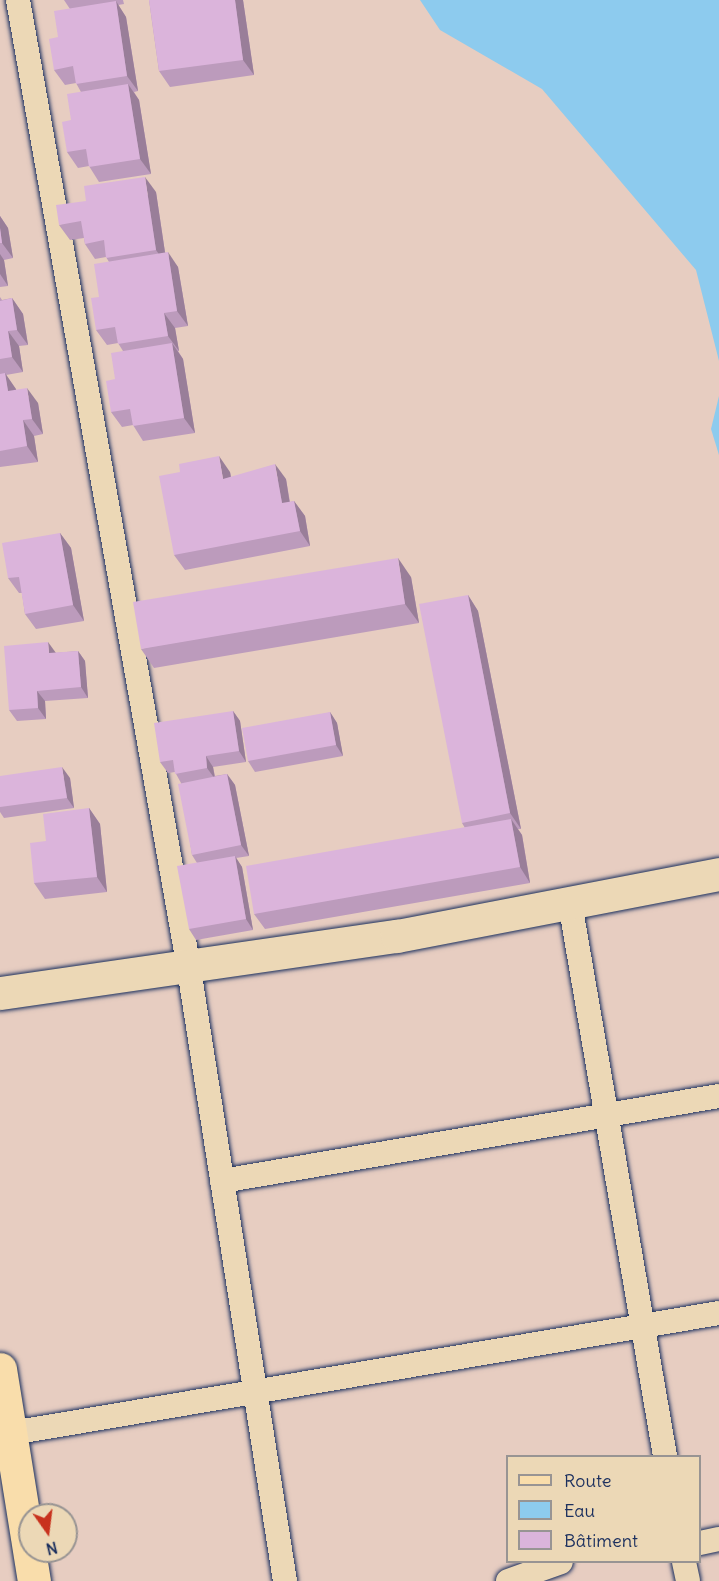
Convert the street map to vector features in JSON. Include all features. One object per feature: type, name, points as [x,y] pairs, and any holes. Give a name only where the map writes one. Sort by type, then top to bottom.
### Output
[{"type":"main road","points":[[0,1370],[6,1434],[34,1581]]},
{"type":"street","points":[[18,0],[188,963],[285,1581]]},
{"type":"street","points":[[0,993],[188,963],[397,936],[719,874]]},
{"type":"street","points":[[570,903],[665,1455]]},
{"type":"street","points":[[222,1181],[719,1096]]},
{"type":"street","points":[[6,1434],[719,1313]]},
{"type":"street","points":[[701,1543],[719,1539]]},
{"type":"street","points":[[508,1581],[558,1563]]},
{"type":"street","points":[[684,1563],[688,1581]]},
{"type":"water","points":[[420,0],[719,0],[719,361],[696,270],[542,89],[440,30]]},
{"type":"water","points":[[719,396],[719,455],[711,429]]},
{"type":"building","points":[[149,0],[235,0],[243,60],[159,71]]},
{"type":"building","points":[[116,1],[127,76],[76,84],[73,66],[54,70],[49,39],[58,37],[54,11]]},
{"type":"building","points":[[128,84],[140,159],[89,167],[86,149],[67,152],[62,122],[71,120],[67,94]]},
{"type":"building","points":[[145,177],[156,250],[106,258],[104,240],[85,244],[81,221],[59,225],[56,205],[86,201],[84,186]]},
{"type":"building","points":[[168,252],[177,311],[164,313],[168,336],[118,344],[115,327],[96,330],[91,298],[99,297],[94,264]]},
{"type":"building","points":[[12,298],[17,330],[8,331],[12,357],[0,359],[0,301]]},
{"type":"building","points":[[172,343],[184,418],[133,426],[130,409],[111,412],[106,381],[115,379],[111,353]]},
{"type":"building","points":[[5,373],[8,391],[27,388],[32,419],[23,420],[27,446],[0,451],[0,374]]},
{"type":"building","points":[[219,456],[223,479],[275,464],[282,503],[294,501],[300,531],[174,555],[159,476],[180,472],[179,464]]},
{"type":"building","points":[[60,533],[73,605],[25,614],[19,577],[8,578],[2,543]]},
{"type":"building","points":[[398,558],[405,604],[141,649],[133,602]]},
{"type":"building","points":[[468,595],[510,813],[462,823],[419,604]]},
{"type":"building","points":[[48,642],[49,653],[78,651],[81,687],[37,691],[38,708],[9,710],[4,646]]},
{"type":"building","points":[[233,711],[239,751],[206,756],[207,768],[175,774],[173,760],[160,762],[154,723]]},
{"type":"building","points":[[330,712],[336,745],[248,761],[242,728]]},
{"type":"building","points":[[62,767],[67,798],[0,807],[0,776]]},
{"type":"building","points":[[227,774],[241,845],[192,855],[178,784]]},
{"type":"building","points":[[89,808],[97,877],[34,883],[30,843],[46,841],[43,814]]},
{"type":"building","points":[[511,819],[520,867],[254,914],[246,866]]},
{"type":"building","points":[[235,856],[246,919],[189,929],[177,866]]}]
